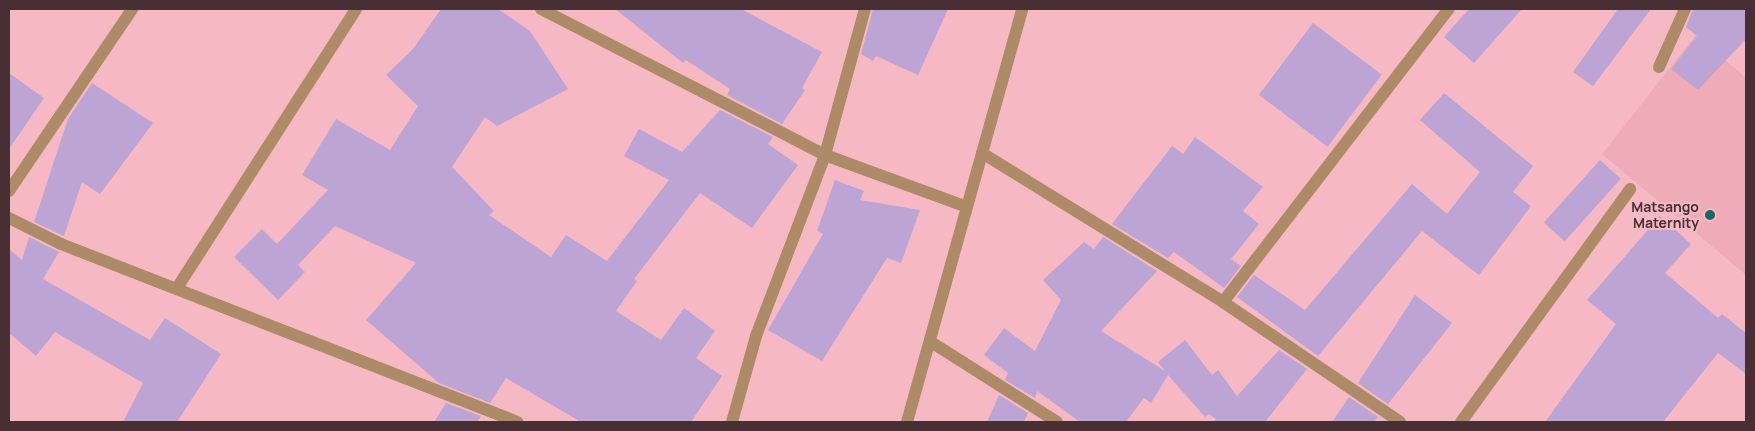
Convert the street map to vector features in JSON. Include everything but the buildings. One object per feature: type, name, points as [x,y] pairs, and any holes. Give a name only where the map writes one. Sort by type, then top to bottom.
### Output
[{"type":"street","points":[[9,191],[132,9]]},
{"type":"street","points":[[177,288],[356,9]]},
{"type":"street","points":[[541,9],[555,13],[825,155],[967,207]]},
{"type":"street","points":[[732,422],[756,336],[825,155],[864,9]]},
{"type":"street","points":[[907,422],[1022,9]]},
{"type":"street","points":[[1223,302],[1450,9]]},
{"type":"street","points":[[1659,67],[1685,9]]},
{"type":"street","points":[[982,153],[1223,302],[1400,422]]},
{"type":"street","points":[[1461,422],[1630,189]]},
{"type":"street","points":[[9,218],[62,244],[517,422]]},
{"type":"street","points":[[930,342],[1057,422]]},
{"type":"shaded area","name":"Matsango Maternity","points":[[1696,35],[1746,78],[1746,275],[1602,154]]},
{"type":"place","name":"Matsango Maternity","points":[[1710,215]]}]
